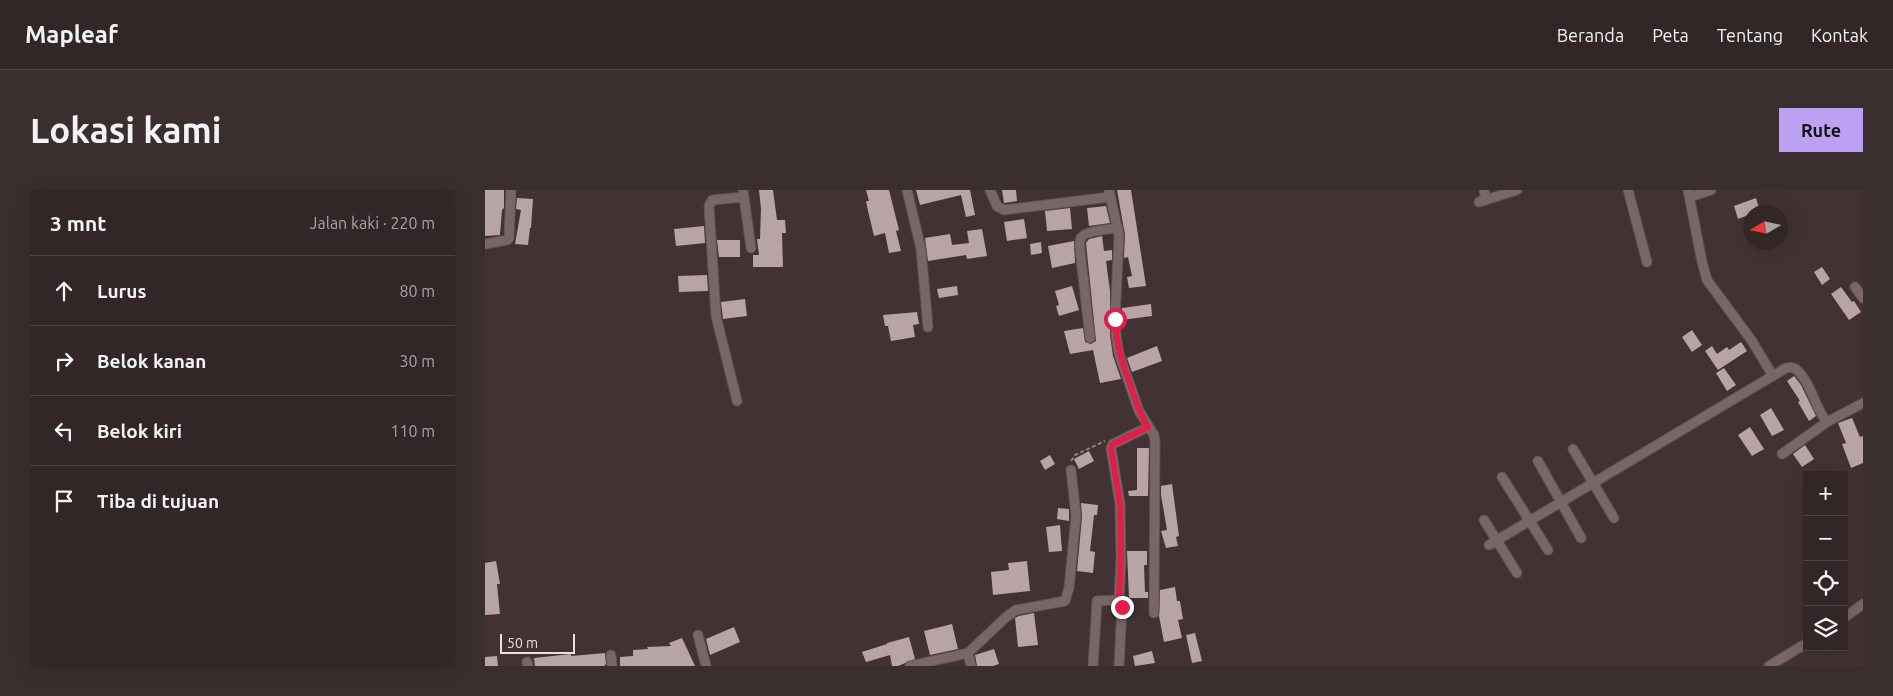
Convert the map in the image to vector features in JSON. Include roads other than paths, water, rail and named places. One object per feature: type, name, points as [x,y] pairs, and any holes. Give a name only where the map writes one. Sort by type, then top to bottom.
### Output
[{"type":"street","points":[[485,244],[509,238],[511,190]]},
{"type":"street","points":[[907,190],[921,249],[928,327]]},
{"type":"street","points":[[990,190],[997,206],[1004,210],[1109,193],[1118,228],[1119,259],[1115,335],[1119,354],[1136,403],[1154,435],[1155,442],[1154,613]]},
{"type":"street","points":[[1484,190],[1483,201],[1517,190]]},
{"type":"street","points":[[1628,190],[1647,262]]},
{"type":"street","points":[[1711,190],[1689,194],[1707,280],[1752,341],[1773,376]]},
{"type":"street","points":[[737,401],[716,316],[709,206],[712,200],[743,194],[751,248]]},
{"type":"street","points":[[1090,338],[1080,250],[1081,238],[1089,232],[1118,228]]},
{"type":"street","points":[[1855,287],[1863,298]]},
{"type":"street","points":[[1493,543],[1786,368],[1792,367],[1797,370],[1807,384],[1822,416],[1827,422]]},
{"type":"street","points":[[1782,454],[1827,422],[1862,407]]},
{"type":"street","points":[[1119,666],[1122,607],[1119,600],[1121,558],[1120,504],[1111,448],[1113,444],[1148,427]]},
{"type":"street","points":[[1573,449],[1614,518]]},
{"type":"street","points":[[1538,461],[1581,538]]},
{"type":"street","points":[[915,665],[968,653],[1016,610],[1065,601],[1069,588],[1075,516],[1071,470]]},
{"type":"street","points":[[1502,476],[1548,550]]},
{"type":"street","points":[[1484,520],[1493,543],[1517,573]]},
{"type":"street","points":[[1093,666],[1097,601],[1119,600]]},
{"type":"street","points":[[1848,615],[1863,604]]},
{"type":"street","points":[[698,635],[706,666]]},
{"type":"street","points":[[1769,666],[1803,645]]},
{"type":"street","points":[[968,653],[971,666]]},
{"type":"street","points":[[611,655],[612,666]]}]
